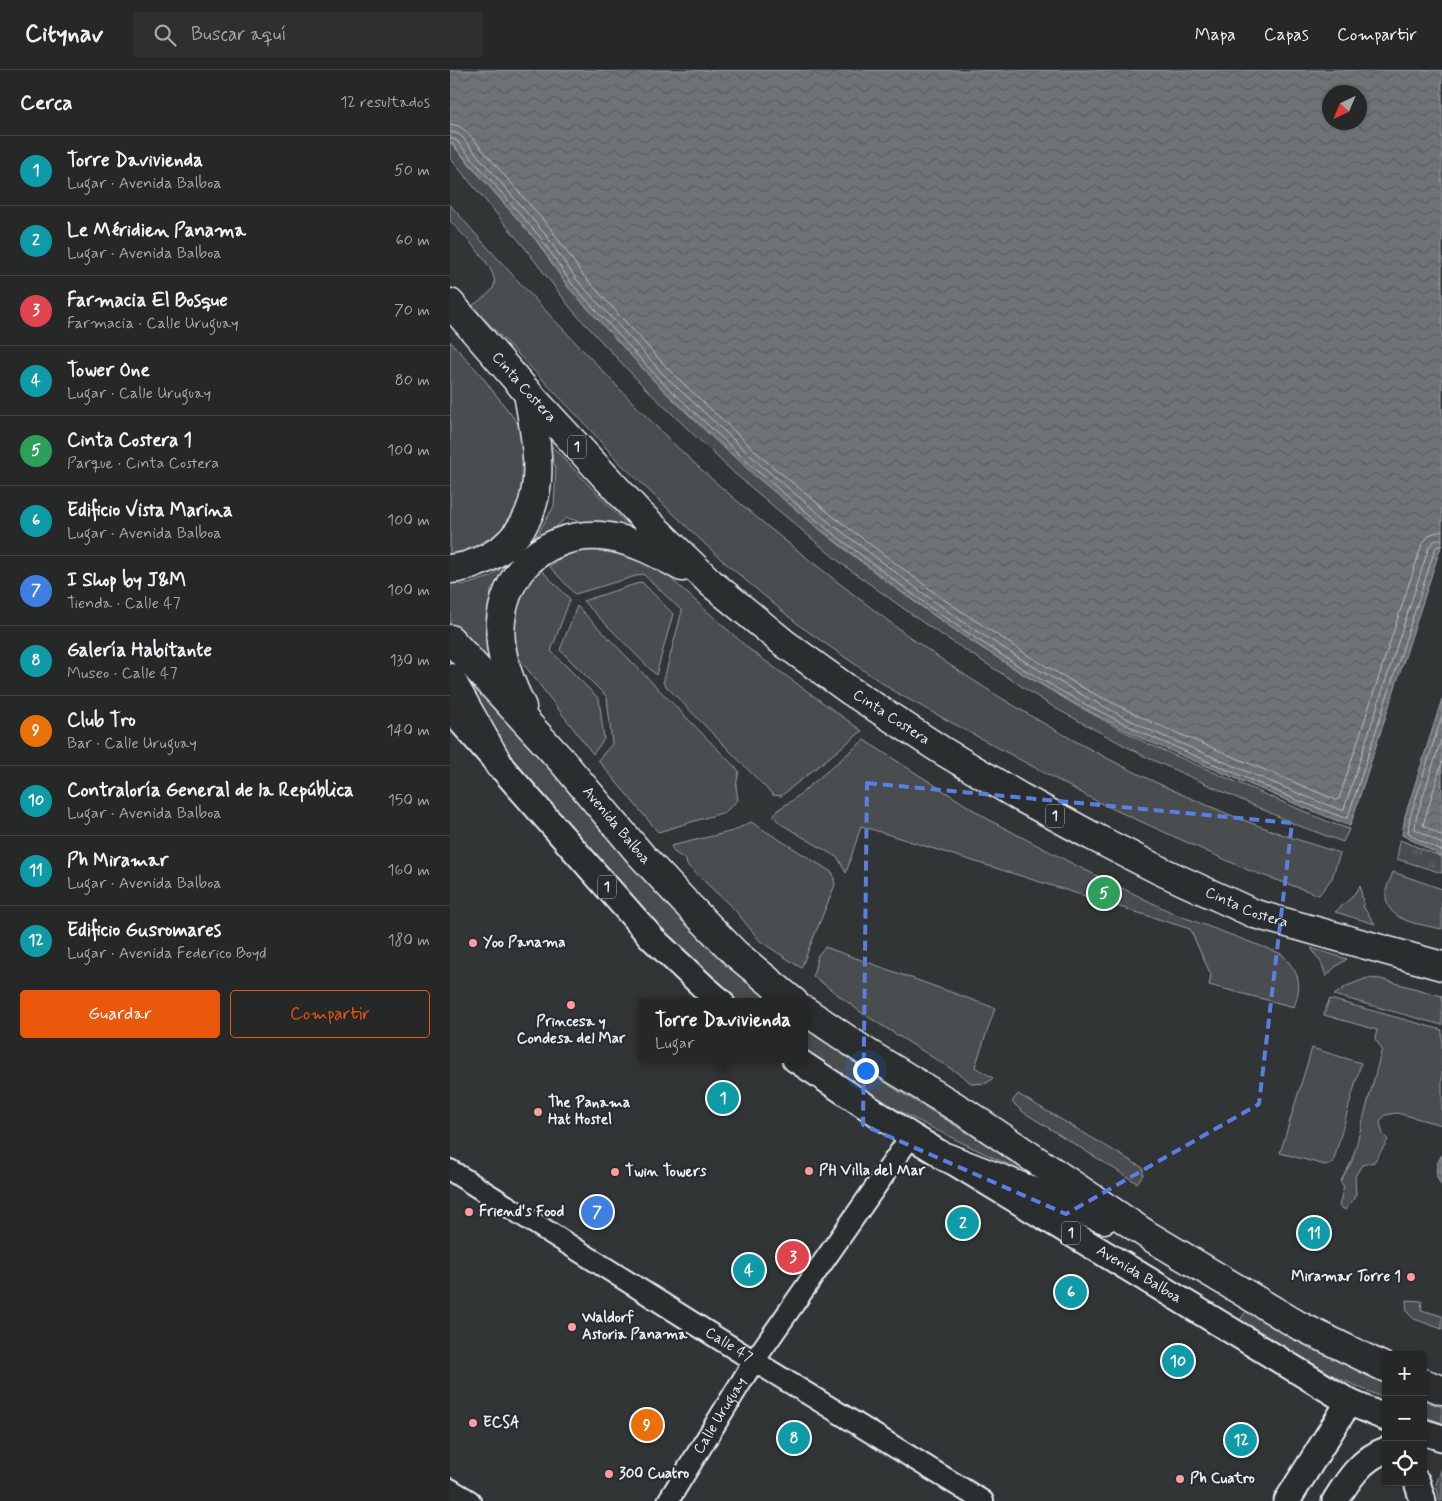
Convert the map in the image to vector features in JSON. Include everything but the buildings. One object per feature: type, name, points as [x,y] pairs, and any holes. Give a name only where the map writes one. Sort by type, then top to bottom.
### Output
[{"type":"highway","name":"Cinta Costera","points":[[450,303],[528,393],[639,513],[712,583],[784,643],[849,690],[941,750],[1092,836],[1255,914],[1442,966]]},
{"type":"highway","points":[[450,569],[470,566],[494,554],[514,538],[526,522],[535,498],[538,466],[535,432],[528,393]]},
{"type":"highway","points":[[562,761],[527,715],[511,684],[502,654],[500,627],[504,600],[509,587],[521,569],[534,557],[559,541],[571,538],[601,536],[636,544],[659,554],[712,583]]},
{"type":"highway","name":"Avenida Balboa","points":[[450,639],[562,761],[641,855],[690,908],[736,954],[789,998]]},
{"type":"highway","points":[[450,678],[499,765]]},
{"type":"highway","points":[[808,1013],[869,1054],[1009,1142],[1149,1236],[1298,1325],[1382,1366]]},
{"type":"highway","points":[[945,1157],[1149,1236]]},
{"type":"highway","points":[[1427,1384],[1442,1390]]},
{"type":"main road","points":[[450,709],[499,765]]},
{"type":"main road","name":"1","points":[[499,765],[652,938],[716,998]]},
{"type":"main road","name":"Avenida Balboa","points":[[801,1063],[945,1157],[1349,1402],[1382,1416]]},
{"type":"main road","points":[[1287,1501],[1349,1402],[1382,1436]]},
{"type":"main road","points":[[1427,1433],[1442,1438]]},
{"type":"main road","points":[[1427,1441],[1442,1438]]},
{"type":"main road","points":[[1335,1501],[1357,1469],[1374,1453],[1382,1451]]},
{"type":"main road","points":[[1418,1486],[1423,1501]]},
{"type":"street","name":"Calle Uruguay","points":[[668,1501],[754,1361],[911,1136]]},
{"type":"street","name":"Calle 47","points":[[450,1170],[754,1361],[983,1501]]},
{"type":"street","points":[[450,1489],[470,1501]]},
{"type":"highlighted area","points":[[867,783],[1292,823],[1259,1104],[1066,1214],[863,1125]]},
{"type":"green space","points":[[450,142],[536,240],[568,287],[657,384],[718,443],[833,540],[895,588],[1023,674],[1144,742],[1331,823],[1349,829],[1343,842],[1297,825],[1144,756],[1055,708],[925,624],[842,564],[734,473],[645,388],[573,311],[525,248],[450,158]]},
{"type":"green space","points":[[450,205],[546,311],[664,434],[730,495],[808,559],[938,657],[985,688],[1082,745],[1183,795],[1287,836],[1340,853],[1332,878],[1319,895],[1248,870],[1102,804],[895,692],[800,626],[723,561],[617,460],[472,306],[493,288],[494,281],[487,263],[450,221]]},
{"type":"green space","points":[[450,341],[480,374],[519,425],[531,486],[505,531],[456,555],[450,553]]},
{"type":"green space","points":[[542,436],[637,535],[566,518],[531,548],[491,589],[492,627],[506,687],[450,626],[450,582],[465,585],[490,577],[513,559],[539,532],[554,506],[556,468]]},
{"type":"green space","points":[[594,547],[635,554],[668,576],[749,649],[862,731],[781,796],[773,795],[663,683],[682,611],[643,574],[575,594],[549,566],[572,552]]},
{"type":"green space","points":[[541,570],[570,599],[551,651],[599,699],[604,739],[593,754],[519,658],[515,640],[515,619],[518,599],[526,582]]},
{"type":"green space","points":[[642,582],[673,614],[656,675],[583,601]]},
{"type":"green space","points":[[577,606],[739,771],[736,786],[738,800],[725,812],[658,832],[598,760],[612,744],[607,697],[560,650]]},
{"type":"green space","points":[[450,651],[680,918],[768,998],[735,998],[691,963],[651,924],[503,751],[450,663]]},
{"type":"green space","points":[[864,740],[991,821],[1075,865],[1175,914],[1282,954],[1298,978],[1299,984],[1294,1007],[1209,985],[1211,975],[1190,929],[861,826],[846,873],[838,858],[781,824],[773,816],[779,809],[793,800]]},
{"type":"green space","points":[[751,822],[833,873],[835,885],[801,968],[760,941],[735,910],[687,865],[686,860],[674,852],[671,846],[733,831]]},
{"type":"green space","points":[[1400,840],[1442,857],[1442,873],[1397,859]]},
{"type":"green space","points":[[1393,872],[1442,889],[1442,929],[1405,920],[1390,909],[1386,891]]},
{"type":"green space","points":[[1360,886],[1364,908],[1375,924],[1335,912],[1351,898]]},
{"type":"green space","points":[[825,947],[995,1008],[975,1067],[993,1078],[987,1083],[972,1084],[964,1077],[862,1013],[813,976],[818,955]]},
{"type":"green space","points":[[1311,948],[1347,959],[1334,968],[1326,977],[1322,964]]},
{"type":"green space","points":[[1367,978],[1381,979],[1442,996],[1442,1025],[1334,995],[1347,986]]},
{"type":"green space","points":[[1330,999],[1442,1030],[1442,1125],[1397,1113],[1385,1115],[1380,1122],[1383,1134],[1388,1140],[1374,1162],[1362,1165],[1355,1176],[1356,1194],[1345,1210],[1339,1206],[1344,1186],[1340,1182],[1352,1161],[1382,1049],[1375,1039],[1377,1030],[1324,1015]]},
{"type":"green space","points":[[808,1031],[895,1089],[1062,1190],[933,1128],[858,1087],[808,1054]]},
{"type":"green space","points":[[1312,1048],[1361,1063],[1333,1163],[1325,1165],[1280,1153]]},
{"type":"green space","points":[[1018,1094],[1143,1168],[1143,1175],[1137,1183],[1023,1112],[1012,1102]]},
{"type":"green space","points":[[1406,1300],[1422,1301],[1421,1310],[1442,1316],[1442,1329],[1414,1319],[1407,1312]]},
{"type":"green space","points":[[1248,1309],[1347,1365],[1382,1382],[1382,1397],[1338,1378],[1239,1321]]},
{"type":"green space","points":[[1427,1401],[1442,1407],[1442,1423],[1427,1417]]},
{"type":"green space","points":[[1442,1468],[1442,1501],[1440,1501],[1436,1484]]},
{"type":"water","points":[[450,70],[1442,70],[1442,543],[1350,826],[1143,739],[1023,674],[929,612],[823,532],[754,475],[657,384],[568,287],[536,240],[450,141]]},
{"type":"water","points":[[1442,699],[1442,856],[1402,835],[1405,816]]},
{"type":"water","points":[[1442,1155],[1442,1186],[1436,1170]]},
{"type":"place","name":"Cinta Costera 1","points":[[1104,893]]},
{"type":"place","name":"Yoo Panama","points":[[473,943]]},
{"type":"place","name":"Princesa y Condesa del Mar","points":[[571,1005]]},
{"type":"place","name":"Torre Davivienda","points":[[723,1098]]},
{"type":"place","name":"The Panama Hat Hostel","points":[[538,1112]]},
{"type":"place","name":"PH Villa del Mar","points":[[809,1171]]},
{"type":"place","name":"Twin Towers","points":[[615,1172]]},
{"type":"place","name":"Friend's Food","points":[[469,1212]]},
{"type":"place","name":"I Shop by J&M","points":[[597,1212]]},
{"type":"place","name":"Le Méridien Panama","points":[[963,1223]]},
{"type":"place","name":"Ph Miramar","points":[[1314,1233]]},
{"type":"place","name":"Farmacia El Bosque","points":[[793,1257]]},
{"type":"place","name":"Tower One","points":[[749,1270]]},
{"type":"place","name":"Miramar Torre 1","points":[[1411,1277]]},
{"type":"place","name":"Edificio Vista Marina","points":[[1071,1292]]},
{"type":"place","name":"Waldorf Astoria Panama","points":[[572,1327]]},
{"type":"place","name":"Contraloría General de la República","points":[[1178,1361]]},
{"type":"place","name":"ECSA","points":[[473,1423]]},
{"type":"place","name":"Club Tro","points":[[647,1425]]},
{"type":"place","name":"Galería Habitante","points":[[794,1438]]},
{"type":"place","name":"Edificio Gusromares","points":[[1241,1440]]},
{"type":"place","name":"300 Cuatro","points":[[609,1474]]},
{"type":"place","name":"Ph Cuatro","points":[[1180,1479]]}]
